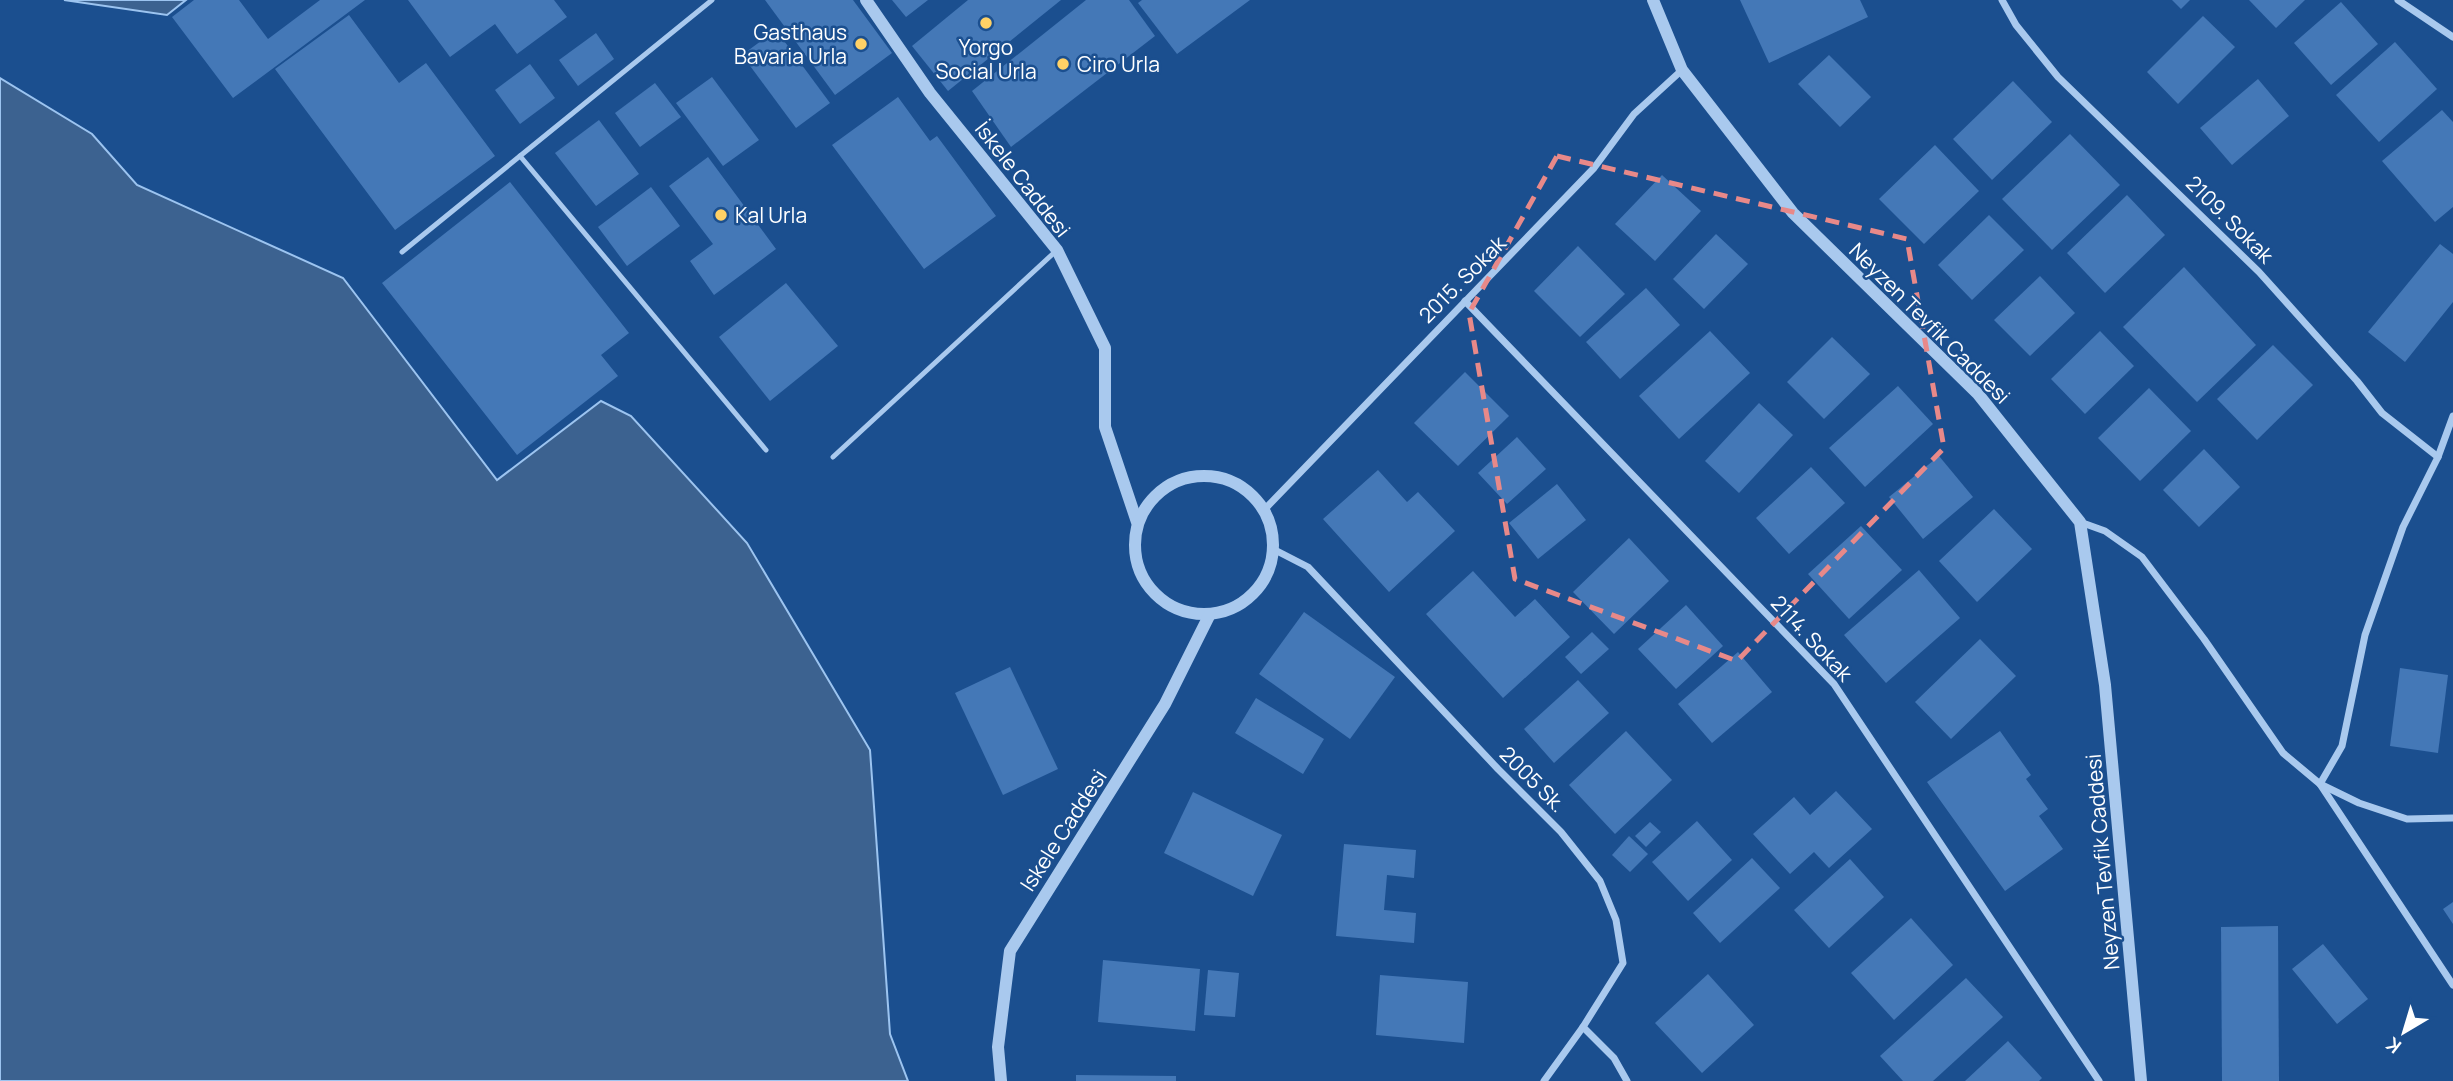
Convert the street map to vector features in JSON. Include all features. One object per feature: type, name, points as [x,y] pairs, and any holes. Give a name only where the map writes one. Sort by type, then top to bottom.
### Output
[{"type":"street","name":"İskele Caddesi","points":[[866,0],[930,93],[1056,250],[1105,348],[1105,427],[1138,522]]},
{"type":"street","name":"Neyzen Tevfik Caddesi","points":[[1653,0],[1682,69],[1793,213],[1978,394],[2080,522],[2105,685],[2141,1081]]},
{"type":"street","name":"2109. Sokak","points":[[2002,0],[2016,25],[2058,76],[2251,263],[2357,381],[2382,413],[2438,457]]},
{"type":"street","points":[[2398,0],[2453,37]]},
{"type":"street","name":"2015. Sokak","points":[[1264,510],[1594,168],[1634,114],[1682,69]]},
{"type":"street","name":"2114. Sokak","points":[[1465,301],[1834,684],[2099,1081]]},
{"type":"street","points":[[2320,784],[2342,746],[2364,635],[2399,539],[2438,457],[2453,416]]},
{"type":"street","points":[[1197,476],[1217,477],[1236,483],[1252,495],[1264,510],[1271,529],[1273,549],[1269,568],[1260,586],[1247,600],[1230,609],[1210,614],[1191,613],[1172,606],[1156,594],[1143,579],[1136,561],[1134,541],[1138,522],[1147,504],[1161,490],[1178,480],[1197,476]]},
{"type":"street","points":[[2080,522],[2105,531],[2142,557],[2204,639],[2283,753],[2320,784],[2358,803],[2407,820],[2453,818]]},
{"type":"street","name":"2005 Sk.","points":[[1273,549],[1308,567],[1561,832],[1600,881],[1616,920],[1623,963],[1583,1027],[1544,1081]]},
{"type":"street","name":"Iskele Caddesi","points":[[1000,1081],[998,1047],[1010,951],[1165,704],[1210,614]]},
{"type":"street","points":[[2320,784],[2453,985]]},
{"type":"street","points":[[1583,1027],[1614,1058],[1627,1081]]},
{"type":"lane","points":[[402,252],[712,0]]},
{"type":"lane","points":[[520,156],[765,450]]},
{"type":"lane","points":[[833,457],[1056,250]]},
{"type":"highlighted area","points":[[1557,156],[1907,239],[1944,448],[1737,661],[1515,579],[1469,313]]},
{"type":"water","points":[[64,0],[186,0],[167,15]]},
{"type":"water","points":[[0,78],[92,134],[137,185],[343,278],[497,480],[601,401],[631,416],[747,543],[870,750],[890,1034],[908,1081],[0,1081]]},
{"type":"building","points":[[194,0],[239,0],[268,39],[320,0],[365,0],[233,98],[172,17]]},
{"type":"building","points":[[408,0],[554,0],[567,17],[517,54],[495,24],[450,57]]},
{"type":"building","points":[[765,0],[853,0],[892,53],[835,95]]},
{"type":"building","points":[[892,0],[928,0],[906,17]]},
{"type":"building","name":"Yorgo Social Urla","points":[[968,0],[1061,0],[948,91],[912,46]]},
{"type":"building","name":"Ciro Urla","points":[[1086,0],[1129,0],[1155,36],[1011,147],[972,91]]},
{"type":"building","points":[[1142,0],[1250,0],[1177,54],[1138,3]]},
{"type":"building","points":[[1740,0],[1860,0],[1868,17],[1769,63]]},
{"type":"building","points":[[2172,0],[2190,0],[2181,9]]},
{"type":"building","points":[[2249,0],[2305,0],[2276,28]]},
{"type":"building","points":[[2341,2],[2378,44],[2331,85],[2294,43]]},
{"type":"building","points":[[349,15],[399,83],[426,63],[495,156],[395,230],[275,69]]},
{"type":"building","points":[[2203,16],[2235,47],[2178,104],[2147,72]]},
{"type":"building","points":[[776,30],[830,103],[796,128],[742,55]]},
{"type":"building","points":[[596,33],[614,59],[578,86],[559,60]]},
{"type":"building","points":[[2395,42],[2437,89],[2379,142],[2336,95]]},
{"type":"building","points":[[1829,55],[1871,97],[1840,127],[1798,84]]},
{"type":"building","points":[[530,64],[555,98],[520,124],[495,90]]},
{"type":"building","points":[[712,77],[759,140],[723,166],[676,103]]},
{"type":"building","points":[[2258,79],[2289,116],[2232,165],[2200,128]]},
{"type":"building","points":[[2013,81],[2052,122],[1992,180],[1953,139]]},
{"type":"building","points":[[655,83],[681,117],[640,147],[615,113]]},
{"type":"building","points":[[898,97],[930,141],[937,136],[996,216],[924,269],[832,145]]},
{"type":"building","points":[[2442,110],[2453,122],[2453,207],[2435,222],[2382,161]]},
{"type":"building","points":[[599,120],[639,174],[596,206],[555,153]]},
{"type":"building","points":[[2070,134],[2120,185],[2052,250],[2002,199]]},
{"type":"building","points":[[1935,145],[1979,191],[1924,244],[1879,199]]},
{"type":"building","name":"Kal Urla","points":[[708,157],[776,249],[714,295],[690,261],[713,244],[669,186]]},
{"type":"building","points":[[1662,175],[1701,211],[1655,261],[1615,224]]},
{"type":"building","points":[[510,182],[629,333],[601,355],[618,376],[517,455],[382,283]]},
{"type":"building","points":[[651,187],[680,226],[627,266],[598,227]]},
{"type":"building","points":[[2127,195],[2165,235],[2105,293],[2067,253]]},
{"type":"building","points":[[1989,215],[2024,250],[1972,300],[1938,265]]},
{"type":"building","points":[[1716,234],[1748,264],[1704,309],[1673,279]]},
{"type":"building","points":[[2440,244],[2453,254],[2453,302],[2405,362],[2368,332]]},
{"type":"building","points":[[1578,246],[1625,294],[1580,337],[1534,291]]},
{"type":"building","points":[[2184,267],[2256,345],[2197,402],[2123,327]]},
{"type":"building","points":[[2040,276],[2075,313],[2030,356],[1994,320]]},
{"type":"building","points":[[786,283],[838,346],[770,401],[719,337]]},
{"type":"building","points":[[1646,288],[1680,325],[1620,379],[1586,342]]},
{"type":"building","points":[[1710,331],[1750,373],[1679,439],[1639,396]]},
{"type":"building","points":[[2100,331],[2134,366],[2085,414],[2051,379]]},
{"type":"building","points":[[1832,337],[1870,374],[1824,419],[1787,382]]},
{"type":"building","points":[[2273,345],[2313,385],[2257,440],[2217,399]]},
{"type":"building","points":[[1465,372],[1509,416],[1458,466],[1414,423]]},
{"type":"building","points":[[1898,386],[1933,424],[1865,487],[1829,448]]},
{"type":"building","points":[[2149,388],[2191,431],[2140,481],[2098,438]]},
{"type":"building","points":[[1759,403],[1793,435],[1739,493],[1705,461]]},
{"type":"building","points":[[1517,437],[1546,469],[1507,504],[1478,473]]},
{"type":"building","points":[[2204,449],[2240,487],[2199,527],[2163,490]]},
{"type":"building","points":[[1939,456],[1973,497],[1923,539],[1889,497]]},
{"type":"building","points":[[1811,467],[1845,503],[1789,554],[1756,518]]},
{"type":"building","points":[[1378,470],[1407,502],[1418,492],[1455,531],[1389,592],[1323,519]]},
{"type":"building","points":[[1557,484],[1586,520],[1538,559],[1509,523]]},
{"type":"building","points":[[1994,509],[2032,549],[1977,602],[1939,561]]},
{"type":"building","points":[[1861,526],[1902,570],[1849,619],[1808,574]]},
{"type":"building","points":[[1629,538],[1669,581],[1614,634],[1573,592]]},
{"type":"building","points":[[1919,570],[1960,618],[1886,683],[1844,635]]},
{"type":"building","points":[[1473,571],[1515,617],[1535,599],[1570,637],[1503,698],[1426,614]]},
{"type":"building","points":[[1686,605],[1723,646],[1676,689],[1638,649]]},
{"type":"building","points":[[1304,612],[1395,677],[1350,739],[1259,674]]},
{"type":"building","points":[[1592,632],[1609,649],[1581,674],[1565,657]]},
{"type":"building","points":[[1980,639],[2016,676],[1951,739],[1915,702]]},
{"type":"building","points":[[1738,652],[1772,692],[1712,743],[1678,704]]},
{"type":"building","points":[[1010,667],[1058,769],[1003,795],[955,693]]},
{"type":"building","points":[[2400,668],[2448,675],[2438,753],[2390,746]]},
{"type":"building","points":[[1578,680],[1609,713],[1554,763],[1524,729]]},
{"type":"building","points":[[1256,698],[1324,739],[1303,774],[1235,733]]},
{"type":"building","points":[[1626,731],[1672,780],[1615,834],[1569,785]]},
{"type":"building","points":[[2000,731],[2031,775],[2026,779],[2048,809],[2039,816],[2063,849],[2005,891],[1927,782]]},
{"type":"building","points":[[1836,791],[1872,829],[1829,868],[1814,852],[1790,874],[1753,834],[1794,797],[1810,815]]},
{"type":"building","points":[[1193,792],[1282,835],[1253,896],[1164,853]]},
{"type":"building","points":[[1697,821],[1732,860],[1688,901],[1652,862]]},
{"type":"building","points":[[1650,822],[1661,832],[1646,847],[1635,836]]},
{"type":"building","points":[[1629,836],[1648,854],[1630,872],[1612,855]]},
{"type":"building","points":[[1344,844],[1416,850],[1414,878],[1387,875],[1384,910],[1416,913],[1414,943],[1336,936]]},
{"type":"building","points":[[1752,858],[1780,888],[1720,943],[1693,913]]},
{"type":"building","points":[[1850,859],[1884,897],[1829,948],[1794,910]]},
{"type":"building","points":[[2453,902],[2453,924],[2443,909]]},
{"type":"building","points":[[1911,918],[1953,965],[1894,1020],[1851,973]]},
{"type":"building","points":[[2278,926],[2279,1081],[2222,1081],[2221,927]]},
{"type":"building","points":[[2323,944],[2368,999],[2337,1024],[2292,969]]},
{"type":"building","points":[[1103,960],[1200,969],[1195,1031],[1098,1022]]},
{"type":"building","points":[[1208,970],[1239,973],[1235,1017],[1204,1015]]},
{"type":"building","points":[[1708,974],[1754,1025],[1702,1073],[1655,1023]]},
{"type":"building","points":[[1380,975],[1468,982],[1464,1043],[1376,1035]]},
{"type":"building","points":[[1966,978],[2003,1017],[1933,1081],[1903,1081],[1880,1056]]},
{"type":"building","points":[[2008,1041],[2042,1078],[2039,1081],[1965,1081]]},
{"type":"building","points":[[1076,1075],[1176,1076],[1176,1081],[1076,1081]]},
{"type":"place","name":"Yorgo Social Urla","points":[[986,23]]},
{"type":"place","name":"Gasthaus Bavaria Urla","points":[[861,44]]},
{"type":"place","name":"Ciro Urla","points":[[1063,64]]},
{"type":"place","name":"Kal Urla","points":[[721,215]]}]
